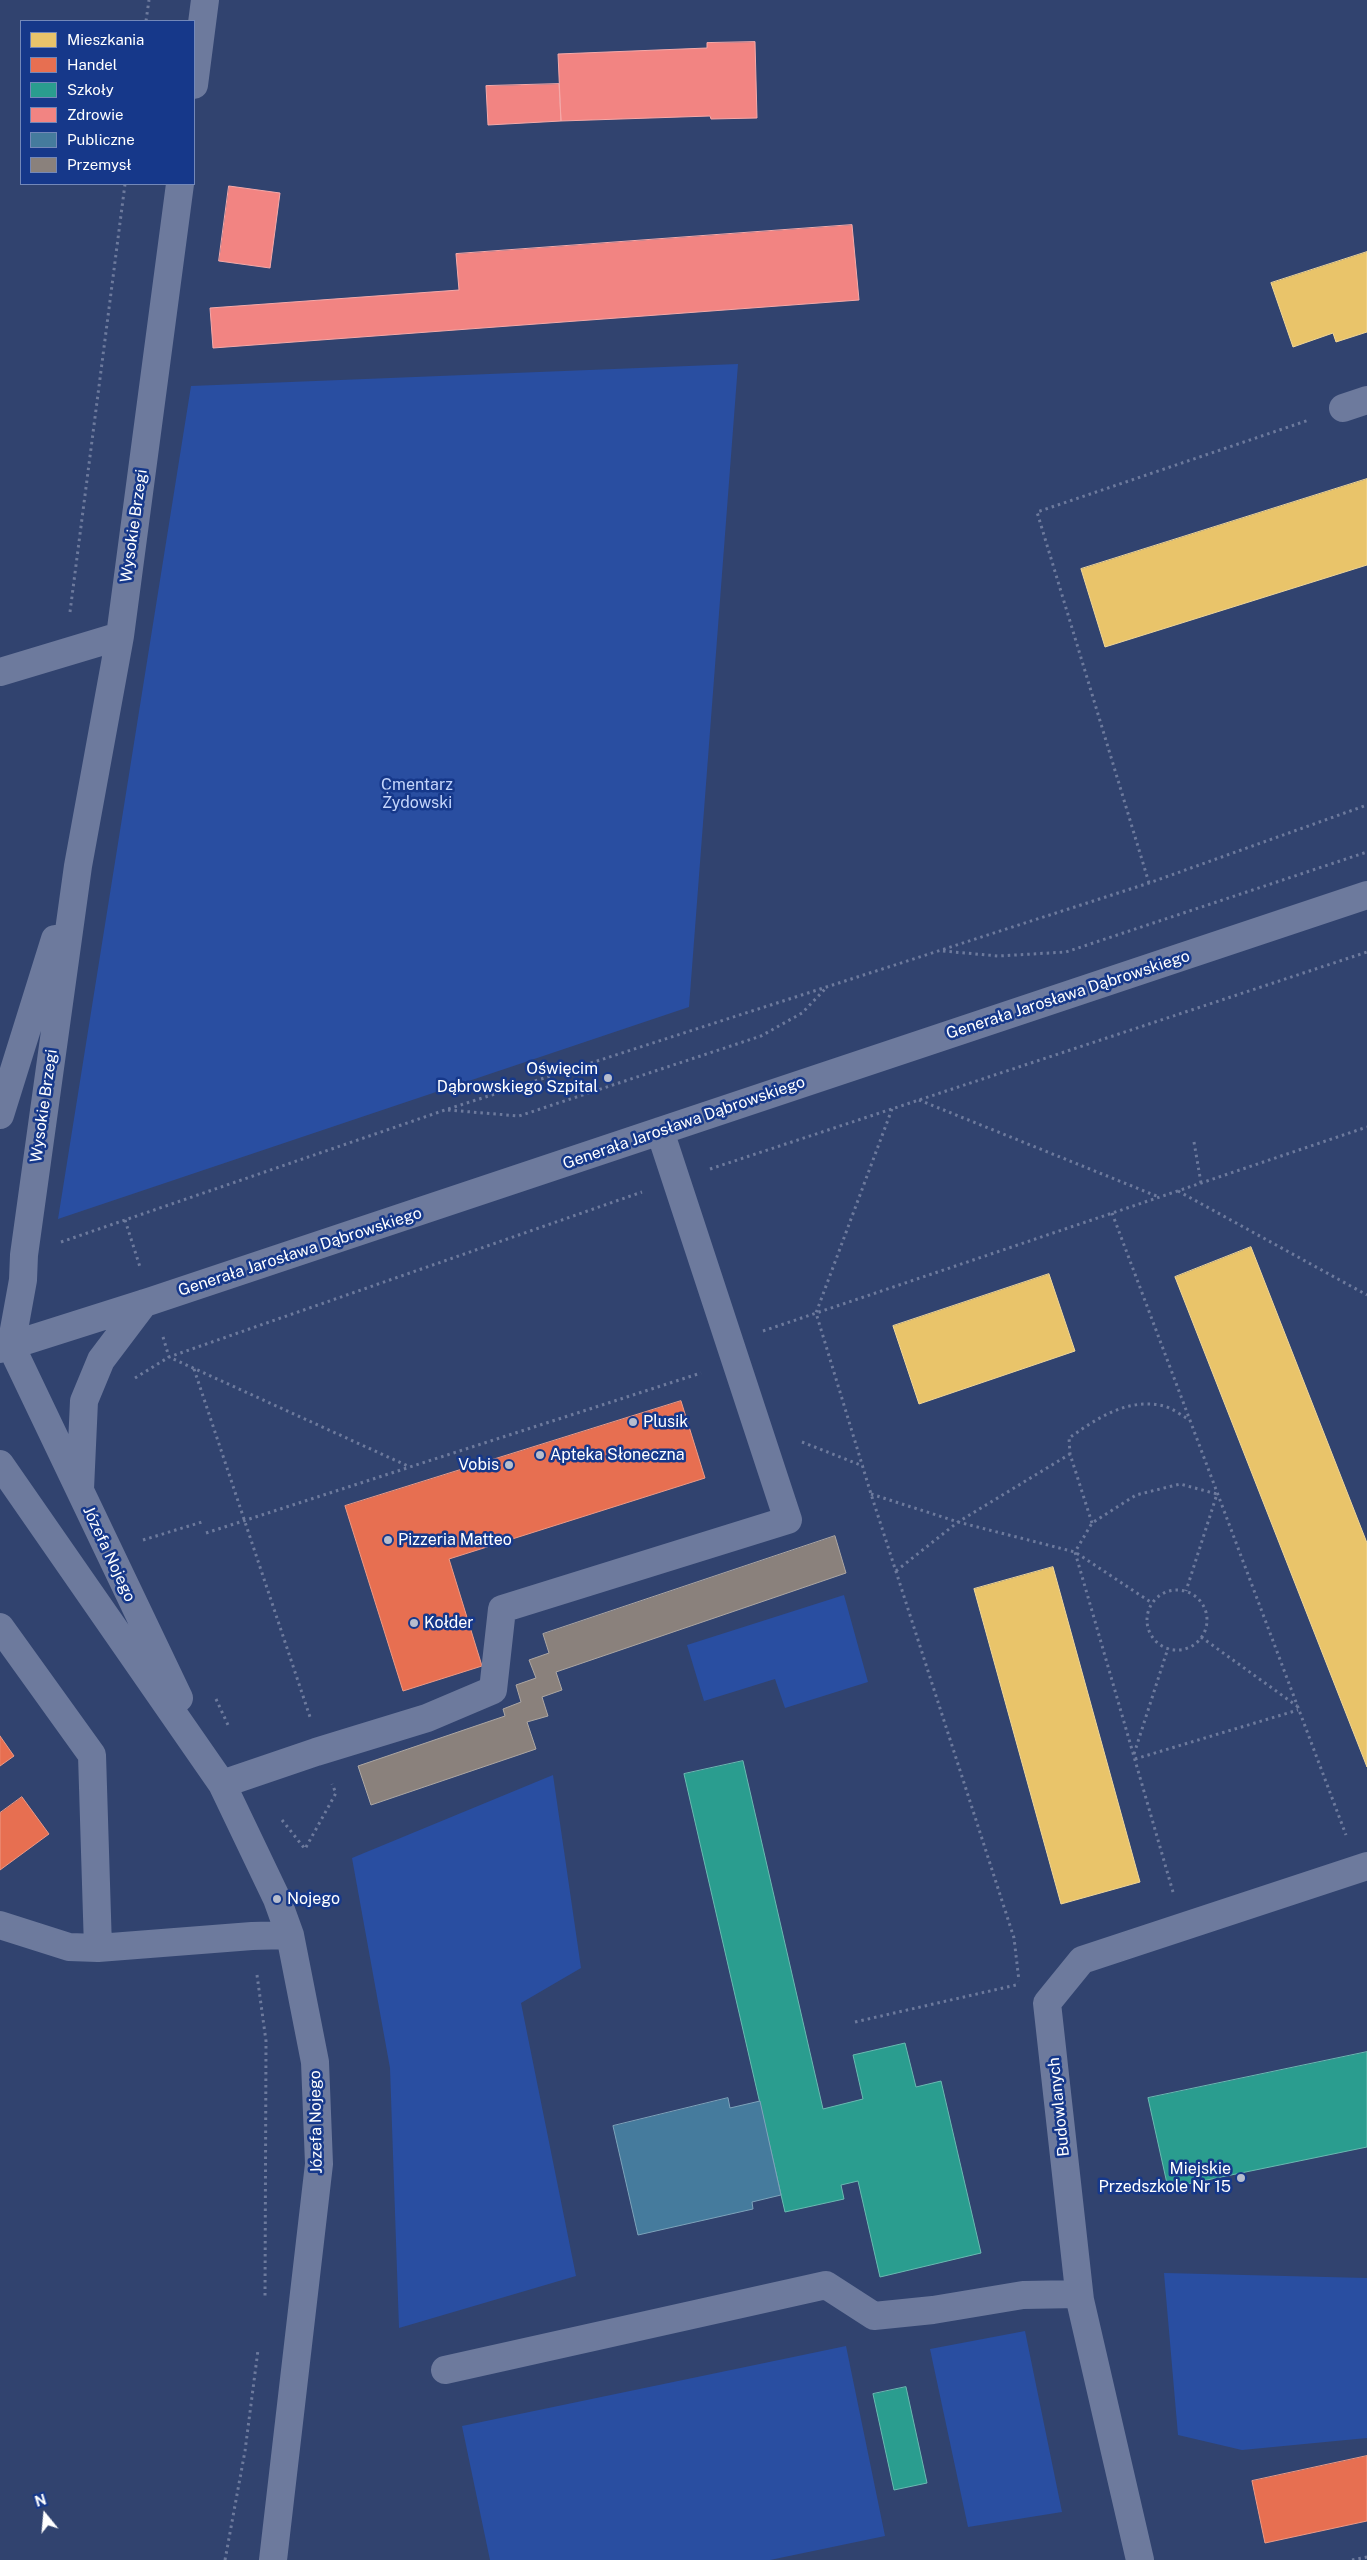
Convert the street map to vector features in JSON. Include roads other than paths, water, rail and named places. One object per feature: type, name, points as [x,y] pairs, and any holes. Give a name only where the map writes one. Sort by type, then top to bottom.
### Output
[{"type":"street","points":[[195,77],[205,0]]},
{"type":"street","name":"Wysokie Brzegi","points":[[5,1347],[23,1280],[24,1255],[78,866],[120,636],[180,185]]},
{"type":"street","points":[[0,672],[120,636]]},
{"type":"street","name":"Wysokie Brzegi","points":[[2,1101],[78,866]]},
{"type":"street","name":"Generała Jarosława Dąbrowskiego","points":[[5,1347],[148,1302],[1367,895]]},
{"type":"street","points":[[215,1774],[316,1752],[426,1718],[493,1690],[502,1610],[788,1520],[660,1131]]},
{"type":"street","points":[[80,1492],[84,1401],[101,1360],[148,1302]]},
{"type":"street","name":"Józefa Nojego","points":[[5,1347],[80,1492],[277,1899],[290,1935],[315,2062],[319,2164],[273,2560]]},
{"type":"street","name":"Józefa Nojego","points":[[0,1464],[215,1774]]},
{"type":"street","points":[[0,1627],[92,1755],[98,1948]]},
{"type":"street","name":"Budowlanych","points":[[1140,2560],[1079,2294],[1047,2003],[1082,1960],[1363,1867]]},
{"type":"street","points":[[0,1925],[69,1947],[98,1948],[252,1936],[290,1935]]},
{"type":"street","points":[[445,2370],[826,2284],[874,2316],[933,2310],[1022,2295],[1079,2294]]},
{"type":"place","name":"Oświęcim Dąbrowskiego Szpital","points":[[608,1078]]},
{"type":"place","name":"Plusik","points":[[633,1422]]},
{"type":"place","name":"Apteka Słoneczna","points":[[540,1455]]},
{"type":"place","name":"Vobis","points":[[509,1465]]},
{"type":"place","name":"Pizzeria Matteo","points":[[388,1540]]},
{"type":"place","name":"Kołder","points":[[414,1623]]},
{"type":"place","name":"Nojego","points":[[277,1899]]},
{"type":"place","name":"Miejskie Przedszkole Nr 15","points":[[1241,2178]]},
{"type":"park label","name":"Cmentarz Żydowski","points":[[417,794]]}]
